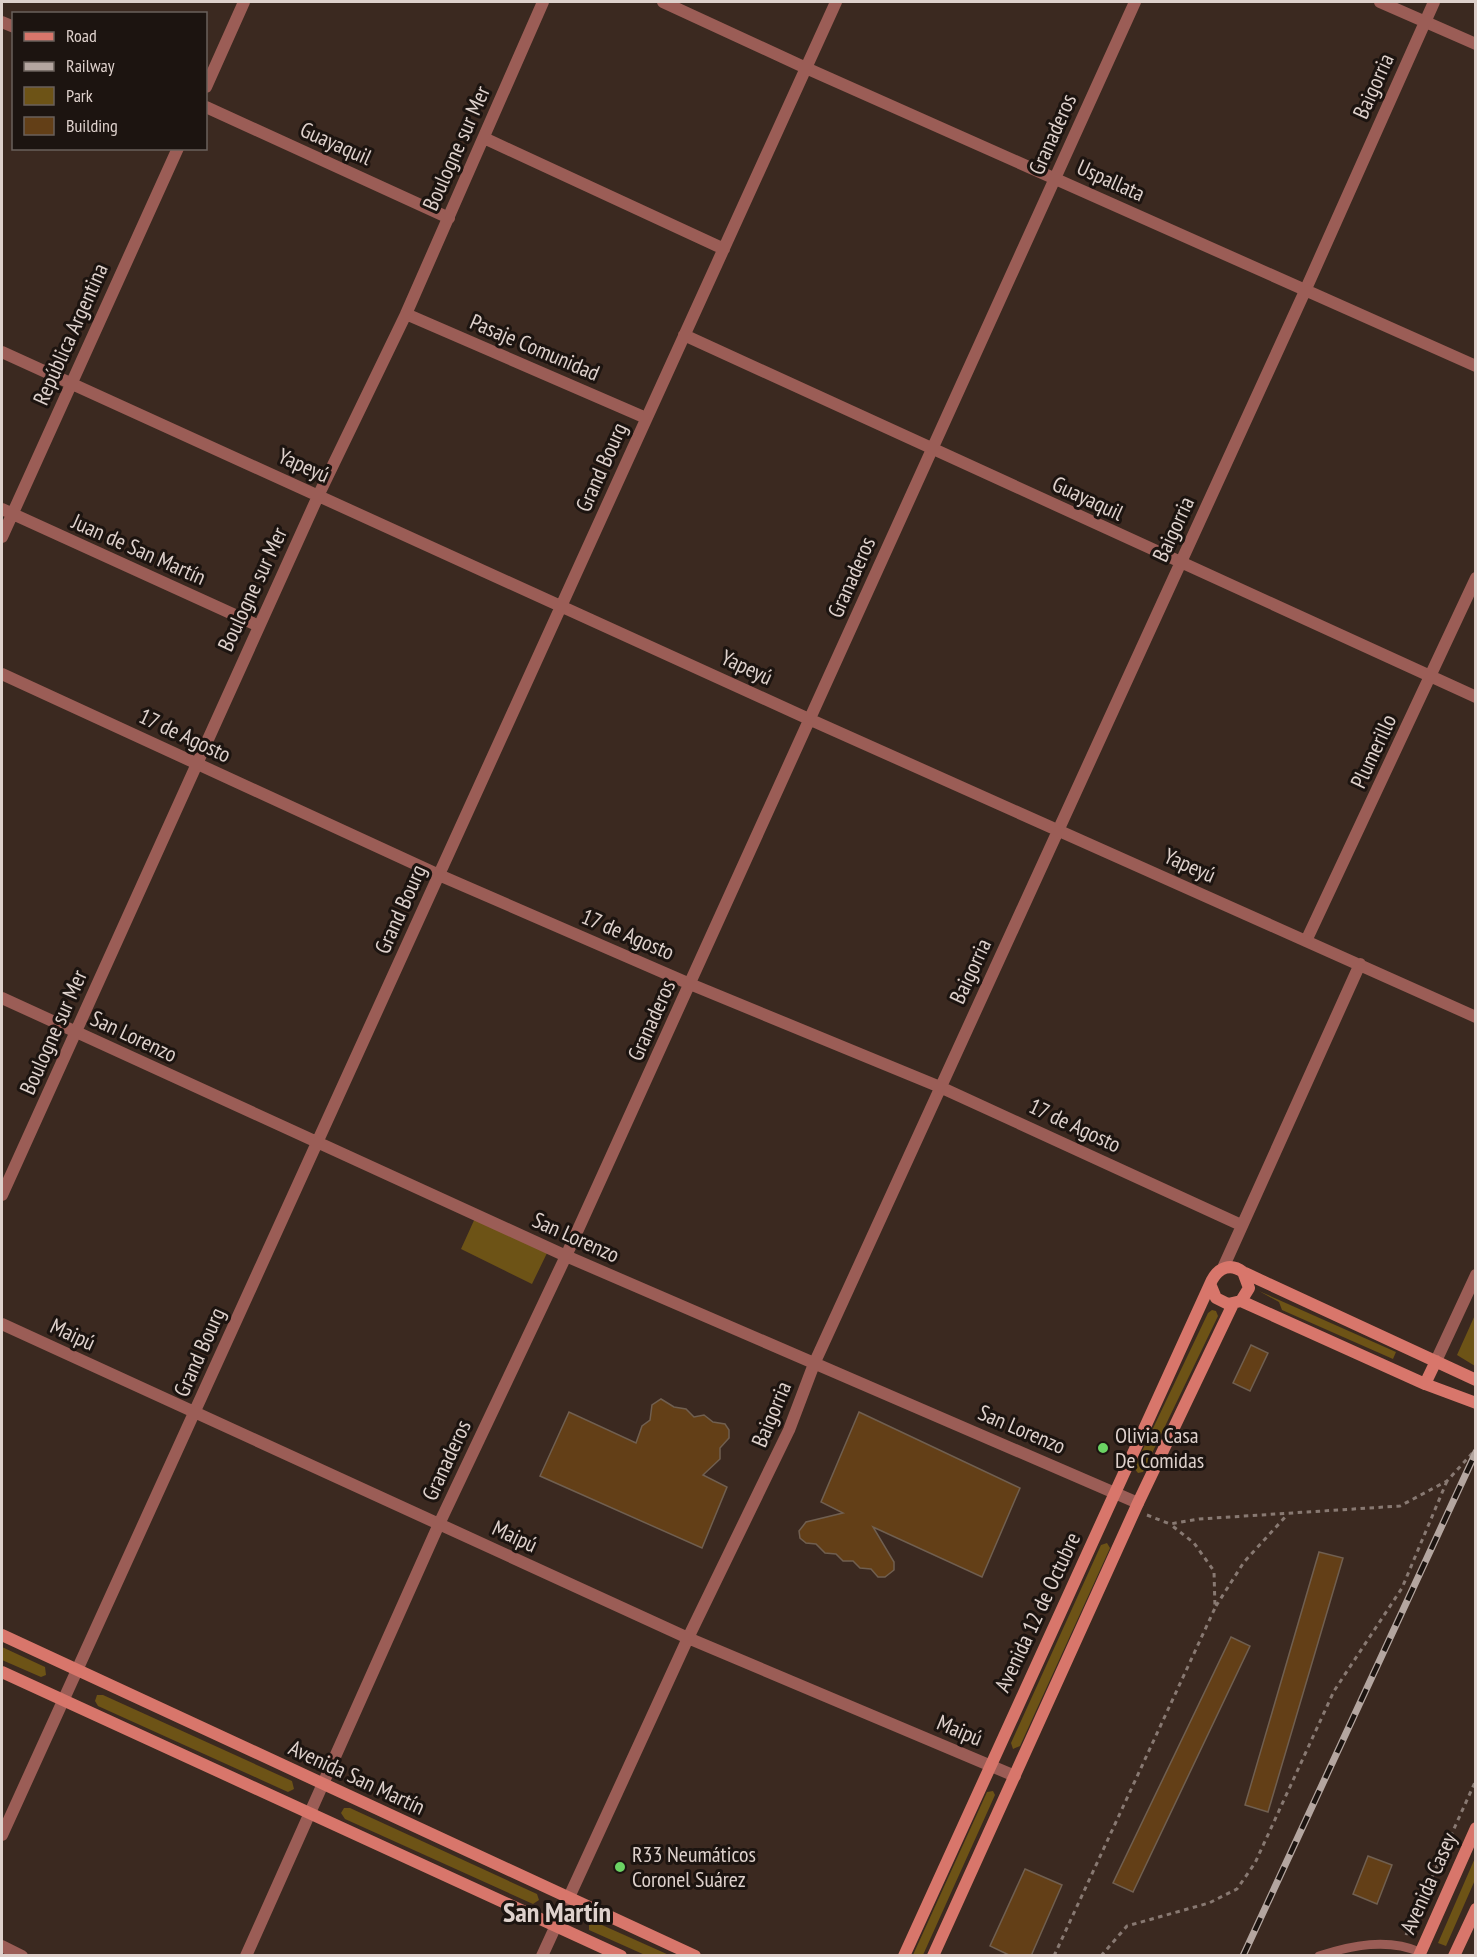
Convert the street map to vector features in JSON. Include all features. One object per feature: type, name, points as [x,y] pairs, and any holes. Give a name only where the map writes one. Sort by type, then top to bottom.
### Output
[{"type":"main road","points":[[1476,1380],[1232,1266],[1223,1268],[1215,1274],[1211,1286],[1216,1298],[1221,1302],[1237,1302],[1425,1384],[1476,1403]]},
{"type":"main road","points":[[933,1956],[1137,1507],[1237,1302],[1249,1288],[1245,1273]]},
{"type":"main road","name":"Avenida 12 de Octubre","points":[[904,1956],[1211,1286]]},
{"type":"main road","points":[[1425,1384],[1436,1361]]},
{"type":"main road","name":"Avenida San Martín","points":[[2,1635],[696,1956]]},
{"type":"main road","points":[[2,1672],[621,1956]]},
{"type":"main road","name":"Avenida Casey","points":[[1421,1954],[1476,1828]]},
{"type":"main road","points":[[1454,1956],[1476,1909]]},
{"type":"street","points":[[207,85],[244,2]]},
{"type":"street","name":"Boulogne sur Mer","points":[[2,1195],[319,494],[406,314],[543,2]]},
{"type":"street","name":"Uspallata","points":[[663,2],[806,68],[1476,366]]},
{"type":"street","name":"Grand Bourg","points":[[2,1835],[836,2]]},
{"type":"street","name":"Granaderos","points":[[246,1956],[439,1524],[566,1256],[1135,2]]},
{"type":"street","points":[[1380,2],[1476,44]]},
{"type":"street","name":"Baigorria","points":[[542,1956],[688,1638],[789,1430],[814,1364],[1305,291],[1434,2]]},
{"type":"street","name":"Guayaquil","points":[[207,107],[448,218]]},
{"type":"street","points":[[484,138],[724,249]]},
{"type":"street","name":"República Argentina","points":[[2,537],[7,512],[71,384],[177,150]]},
{"type":"street","name":"Pasaje Comunidad","points":[[406,314],[646,418]]},
{"type":"street","name":"Guayaquil","points":[[684,335],[1476,697]]},
{"type":"street","name":"Yapeyú","points":[[2,352],[319,494],[811,720],[1476,1017]]},
{"type":"street","name":"Juan de San Martín","points":[[7,512],[259,626]]},
{"type":"street","name":"Plumerillo","points":[[1306,941],[1476,578]]},
{"type":"street","name":"17 de Agosto","points":[[2,674],[439,875],[690,984],[940,1087],[1241,1225]]},
{"type":"street","points":[[1223,1268],[1360,964]]},
{"type":"street","name":"San Lorenzo","points":[[2,998],[566,1256],[1116,1492],[1137,1507]]},
{"type":"street","points":[[1436,1361],[1476,1275]]},
{"type":"street","name":"Maipú","points":[[2,1324],[688,1638],[1015,1776]]},
{"type":"street","points":[[2,1946],[22,1956]]},
{"type":"lane","points":[[1319,1956],[1367,1944],[1402,1944],[1421,1954]]},
{"type":"path","points":[[1101,1956],[1126,1926],[1209,1903],[1237,1889],[1255,1863],[1334,1692],[1402,1588],[1447,1481],[1476,1449]]},
{"type":"path","points":[[1170,1524],[1199,1519],[1400,1506],[1447,1481]]},
{"type":"path","points":[[1137,1507],[1170,1524],[1194,1543],[1214,1571],[1215,1608]]},
{"type":"path","points":[[1054,1956],[1215,1608],[1244,1562],[1288,1514]]},
{"type":"path","points":[[1402,1944],[1476,1780]]},
{"type":"green space","points":[[476,1216],[548,1251],[532,1284],[461,1249]]},
{"type":"green space","points":[[1259,1291],[1396,1352],[1393,1359],[1282,1310],[1279,1302]]},
{"type":"green space","points":[[1212,1310],[1216,1311],[1218,1316],[1143,1472],[1138,1473],[1134,1468],[1208,1313]]},
{"type":"green space","points":[[1475,1315],[1475,1366],[1457,1355]]},
{"type":"green space","points":[[1107,1543],[1110,1548],[1020,1746],[1013,1749],[1011,1743],[1101,1545]]},
{"type":"green space","points":[[2,1647],[45,1667],[46,1675],[41,1677],[2,1660]]},
{"type":"green space","points":[[97,1695],[103,1695],[292,1781],[294,1789],[288,1792],[98,1706],[95,1701]]},
{"type":"green space","points":[[993,1791],[995,1795],[923,1955],[913,1955],[987,1792]]},
{"type":"green space","points":[[344,1808],[350,1808],[537,1894],[539,1900],[533,1904],[345,1819],[341,1813]]},
{"type":"green space","points":[[1475,1858],[1475,1880],[1446,1946],[1438,1943]]},
{"type":"green space","points":[[589,1921],[669,1955],[645,1955],[589,1930]]},
{"type":"building","points":[[1251,1345],[1268,1353],[1250,1391],[1233,1383]]},
{"type":"building","points":[[661,1399],[674,1407],[686,1409],[694,1417],[704,1415],[713,1422],[725,1424],[729,1430],[729,1438],[720,1448],[720,1459],[703,1475],[727,1487],[702,1548],[540,1476],[569,1412],[636,1443],[642,1426],[650,1420],[652,1405]]},
{"type":"building","points":[[859,1412],[1020,1488],[982,1577],[873,1527],[894,1562],[894,1570],[885,1577],[878,1577],[871,1569],[860,1568],[853,1561],[843,1561],[836,1554],[825,1553],[816,1544],[806,1543],[800,1538],[799,1531],[806,1522],[843,1513],[821,1502]]},
{"type":"building","points":[[1319,1552],[1343,1558],[1268,1812],[1245,1805]]},
{"type":"building","points":[[1231,1637],[1250,1646],[1133,1892],[1113,1883]]},
{"type":"building","points":[[1368,1856],[1392,1865],[1377,1904],[1353,1894]]},
{"type":"building","points":[[1025,1869],[1062,1885],[1031,1956],[1011,1956],[990,1946]]},
{"type":"railway","points":[[1243,1956],[1476,1452]]},
{"type":"place","name":"Olivia Casa De Comidas","points":[[1103,1448]]},
{"type":"place","name":"R33 Neumáticos Coronel Suárez","points":[[620,1867]]},
{"type":"district","name":"San Martín","points":[[557,1912]]}]
